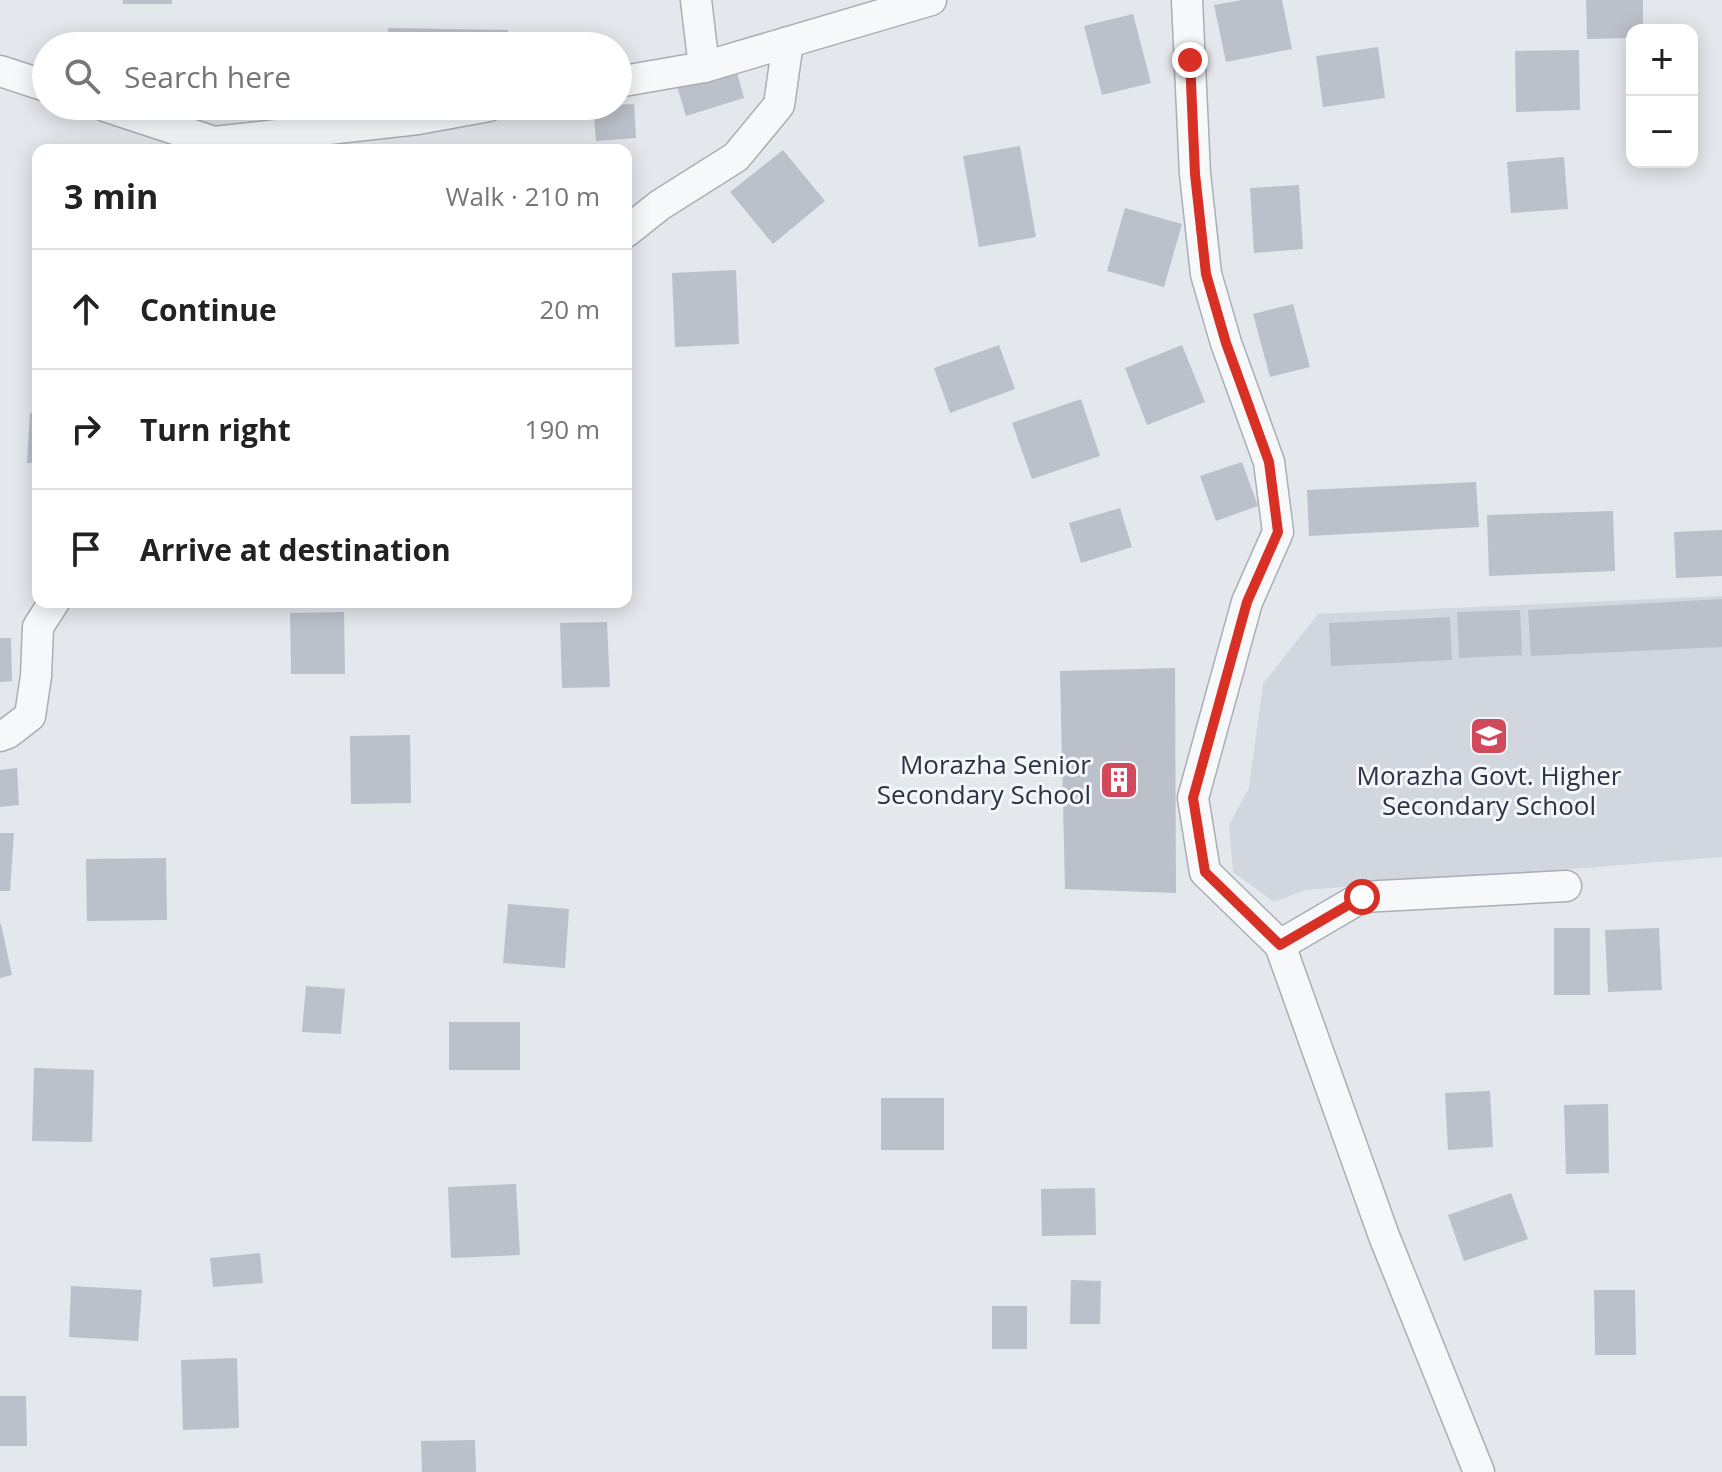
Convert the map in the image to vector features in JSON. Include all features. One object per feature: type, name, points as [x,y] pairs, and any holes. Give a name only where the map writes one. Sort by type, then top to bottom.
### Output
[{"type":"street","points":[[696,0],[704,67]]},
{"type":"street","points":[[632,80],[704,67],[931,0]]},
{"type":"street","points":[[1187,0],[1195,174],[1206,274],[1226,343],[1269,462],[1278,532],[1247,602],[1193,798],[1205,872],[1280,945],[1384,1236],[1479,1472]]},
{"type":"street","points":[[632,227],[660,205],[736,157],[779,105],[788,42]]},
{"type":"street","points":[[0,71],[32,81]]},
{"type":"street","points":[[147,120],[214,142],[409,120]]},
{"type":"street","points":[[0,736],[30,716],[38,627],[50,608]]},
{"type":"street","points":[[1280,945],[1362,897],[1566,886]]},
{"type":"shaded area","name":"Morazha Govt. Higher Secondary School","points":[[1722,596],[1722,857],[1305,890],[1274,902],[1233,872],[1229,825],[1249,788],[1263,684],[1318,614]]},
{"type":"building","points":[[123,0],[172,0],[172,4],[123,4]]},
{"type":"building","points":[[1242,0],[1282,0],[1292,49],[1226,62],[1214,5]]},
{"type":"building","points":[[1586,0],[1643,0],[1643,24],[1626,24],[1626,38],[1587,39]]},
{"type":"building","points":[[1133,14],[1151,83],[1102,95],[1084,26]]},
{"type":"building","points":[[388,28],[508,30],[508,32],[388,32]]},
{"type":"building","points":[[1378,47],[1385,98],[1323,107],[1316,56]]},
{"type":"building","points":[[1579,50],[1580,110],[1516,112],[1515,51]]},
{"type":"building","points":[[736,69],[744,98],[686,116],[677,86]]},
{"type":"building","points":[[632,104],[636,138],[596,141],[594,120],[632,120]]},
{"type":"building","points":[[1020,146],[1036,237],[979,247],[963,156]]},
{"type":"building","points":[[783,150],[825,201],[773,244],[730,192]]},
{"type":"building","points":[[1564,157],[1568,209],[1511,213],[1507,162]]},
{"type":"building","points":[[1299,185],[1303,249],[1254,253],[1250,188]]},
{"type":"building","points":[[1125,208],[1182,224],[1164,287],[1107,271]]},
{"type":"building","points":[[736,270],[739,344],[675,347],[672,273]]},
{"type":"building","points":[[1293,304],[1310,367],[1270,377],[1253,314]]},
{"type":"building","points":[[999,345],[1015,389],[950,413],[934,368]]},
{"type":"building","points":[[1182,345],[1205,402],[1147,425],[1125,368]]},
{"type":"building","points":[[1081,399],[1100,456],[1032,479],[1012,423]]},
{"type":"building","points":[[30,413],[32,463],[27,463]]},
{"type":"building","points":[[1242,462],[1258,506],[1216,521],[1200,476]]},
{"type":"building","points":[[1476,482],[1479,527],[1309,536],[1307,490]]},
{"type":"building","points":[[1120,508],[1132,547],[1081,563],[1069,523]]},
{"type":"building","points":[[1613,511],[1615,571],[1489,576],[1487,515]]},
{"type":"building","points":[[1722,530],[1722,576],[1676,578],[1674,532]]},
{"type":"building","points":[[1722,599],[1722,647],[1531,656],[1528,610]]},
{"type":"building","points":[[1520,610],[1522,655],[1459,658],[1457,612]]},
{"type":"building","points":[[344,612],[345,674],[291,674],[290,613]]},
{"type":"building","points":[[1450,617],[1452,660],[1331,666],[1329,623]]},
{"type":"building","points":[[607,622],[610,687],[562,688],[560,623]]},
{"type":"building","points":[[0,638],[11,638],[12,681],[0,682]]},
{"type":"building","name":"Morazha Senior Secondary School","points":[[1175,668],[1176,893],[1065,889],[1060,671]]},
{"type":"building","points":[[410,735],[411,803],[351,804],[350,736]]},
{"type":"building","points":[[17,768],[19,805],[0,807],[0,770]]},
{"type":"building","points":[[0,833],[14,833],[10,891],[0,891]]},
{"type":"building","points":[[166,858],[167,920],[87,921],[86,859]]},
{"type":"building","points":[[508,904],[569,909],[565,968],[503,963]]},
{"type":"building","points":[[0,924],[12,975],[0,978]]},
{"type":"building","points":[[1554,928],[1590,928],[1590,995],[1554,995]]},
{"type":"building","points":[[1659,928],[1662,990],[1608,992],[1605,930]]},
{"type":"building","points":[[306,986],[345,989],[341,1034],[302,1032]]},
{"type":"building","points":[[449,1022],[520,1022],[520,1070],[449,1070]]},
{"type":"building","points":[[34,1068],[94,1070],[92,1142],[32,1141]]},
{"type":"building","points":[[1490,1091],[1493,1147],[1448,1150],[1445,1093]]},
{"type":"building","points":[[881,1098],[944,1098],[944,1150],[881,1150]]},
{"type":"building","points":[[1608,1104],[1609,1173],[1566,1174],[1564,1105]]},
{"type":"building","points":[[516,1184],[520,1255],[451,1258],[448,1187]]},
{"type":"building","points":[[1095,1188],[1096,1235],[1042,1236],[1041,1189]]},
{"type":"building","points":[[1511,1193],[1528,1239],[1464,1261],[1448,1215]]},
{"type":"building","points":[[260,1253],[263,1283],[213,1287],[210,1258]]},
{"type":"building","points":[[1071,1280],[1101,1281],[1100,1324],[1070,1324]]},
{"type":"building","points":[[71,1286],[142,1290],[138,1341],[69,1337]]},
{"type":"building","points":[[1594,1290],[1635,1290],[1636,1355],[1595,1355]]},
{"type":"building","points":[[992,1306],[1027,1306],[1027,1349],[992,1349]]},
{"type":"building","points":[[237,1358],[239,1428],[183,1430],[181,1360]]},
{"type":"building","points":[[0,1396],[26,1396],[27,1446],[0,1446]]},
{"type":"building","points":[[475,1440],[476,1472],[422,1472],[421,1441]]},
{"type":"place","name":"Morazha Govt. Higher Secondary School","points":[[1489,736]]},
{"type":"place","name":"Morazha Senior Secondary School","points":[[1119,780]]},
{"type":"route","points":[[1190,60],[1195,174],[1206,274],[1226,343],[1269,462],[1278,532],[1247,602],[1193,798],[1205,872],[1280,945],[1362,897]]}]
